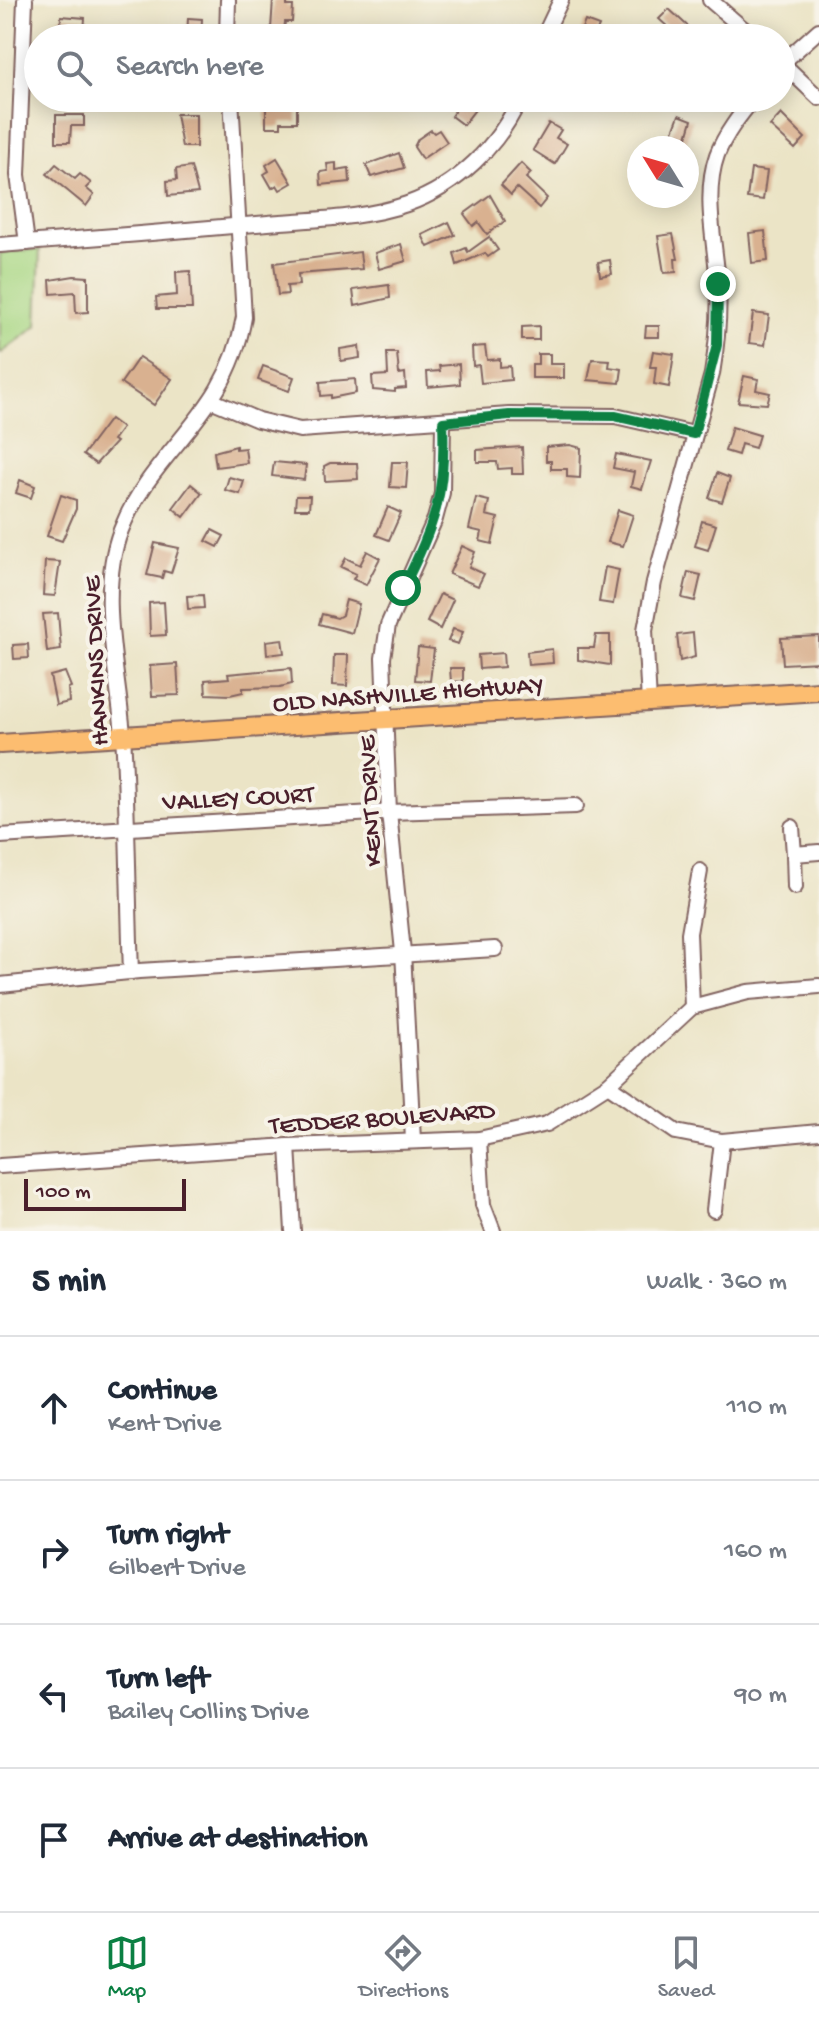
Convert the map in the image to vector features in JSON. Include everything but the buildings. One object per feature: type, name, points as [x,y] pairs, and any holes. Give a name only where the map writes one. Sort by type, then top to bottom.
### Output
[{"type":"main road","name":"OLD NASHVILLE HIGHWAY","points":[[0,744],[819,691]]},
{"type":"street","points":[[24,24],[25,0]]},
{"type":"street","points":[[227,24],[228,0]]},
{"type":"street","points":[[550,24],[561,0]]},
{"type":"street","points":[[710,0],[738,24]]},
{"type":"street","points":[[24,25],[18,175],[27,243]]},
{"type":"street","points":[[795,51],[819,30]]},
{"type":"street","points":[[795,76],[819,98]]},
{"type":"street","name":"HANKINS DRIVE","points":[[131,972],[123,735],[112,593],[114,559],[132,504],[213,401],[240,344],[244,317],[232,112]]},
{"type":"street","points":[[0,245],[358,214],[408,204],[452,181],[472,164],[495,139],[511,112]]},
{"type":"street","points":[[649,703],[645,630],[654,582],[712,374],[718,330],[712,173],[725,139],[744,112]]},
{"type":"street","points":[[213,401],[258,420],[300,430],[509,415],[615,416],[694,434]]},
{"type":"street","name":"KENT DRIVE","points":[[413,1140],[403,952],[389,812],[383,658],[388,625],[435,519],[444,463],[443,422]]},
{"type":"street","name":"VALLEY COURT","points":[[0,836],[389,812],[576,806]]},
{"type":"street","points":[[792,827],[795,887]]},
{"type":"street","points":[[794,854],[819,852]]},
{"type":"street","points":[[692,1007],[689,933],[700,871]]},
{"type":"street","points":[[0,985],[403,952],[495,949]]},
{"type":"street","name":"TEDDER BOULEVARD","points":[[0,1166],[288,1146],[479,1139],[547,1124],[608,1085],[692,1007],[748,992],[819,986]]},
{"type":"street","points":[[608,1085],[676,1132],[722,1141],[819,1132]]},
{"type":"street","points":[[479,1139],[483,1205],[493,1231]]},
{"type":"street","points":[[714,1210],[722,1141]]},
{"type":"street","points":[[288,1146],[293,1231]]},
{"type":"green space","points":[[40,249],[37,326],[0,354],[0,253]]},
{"type":"route","points":[[403,588],[435,519],[442,493],[443,422],[509,415],[615,416],[694,434],[712,374],[717,345],[718,284]]}]
